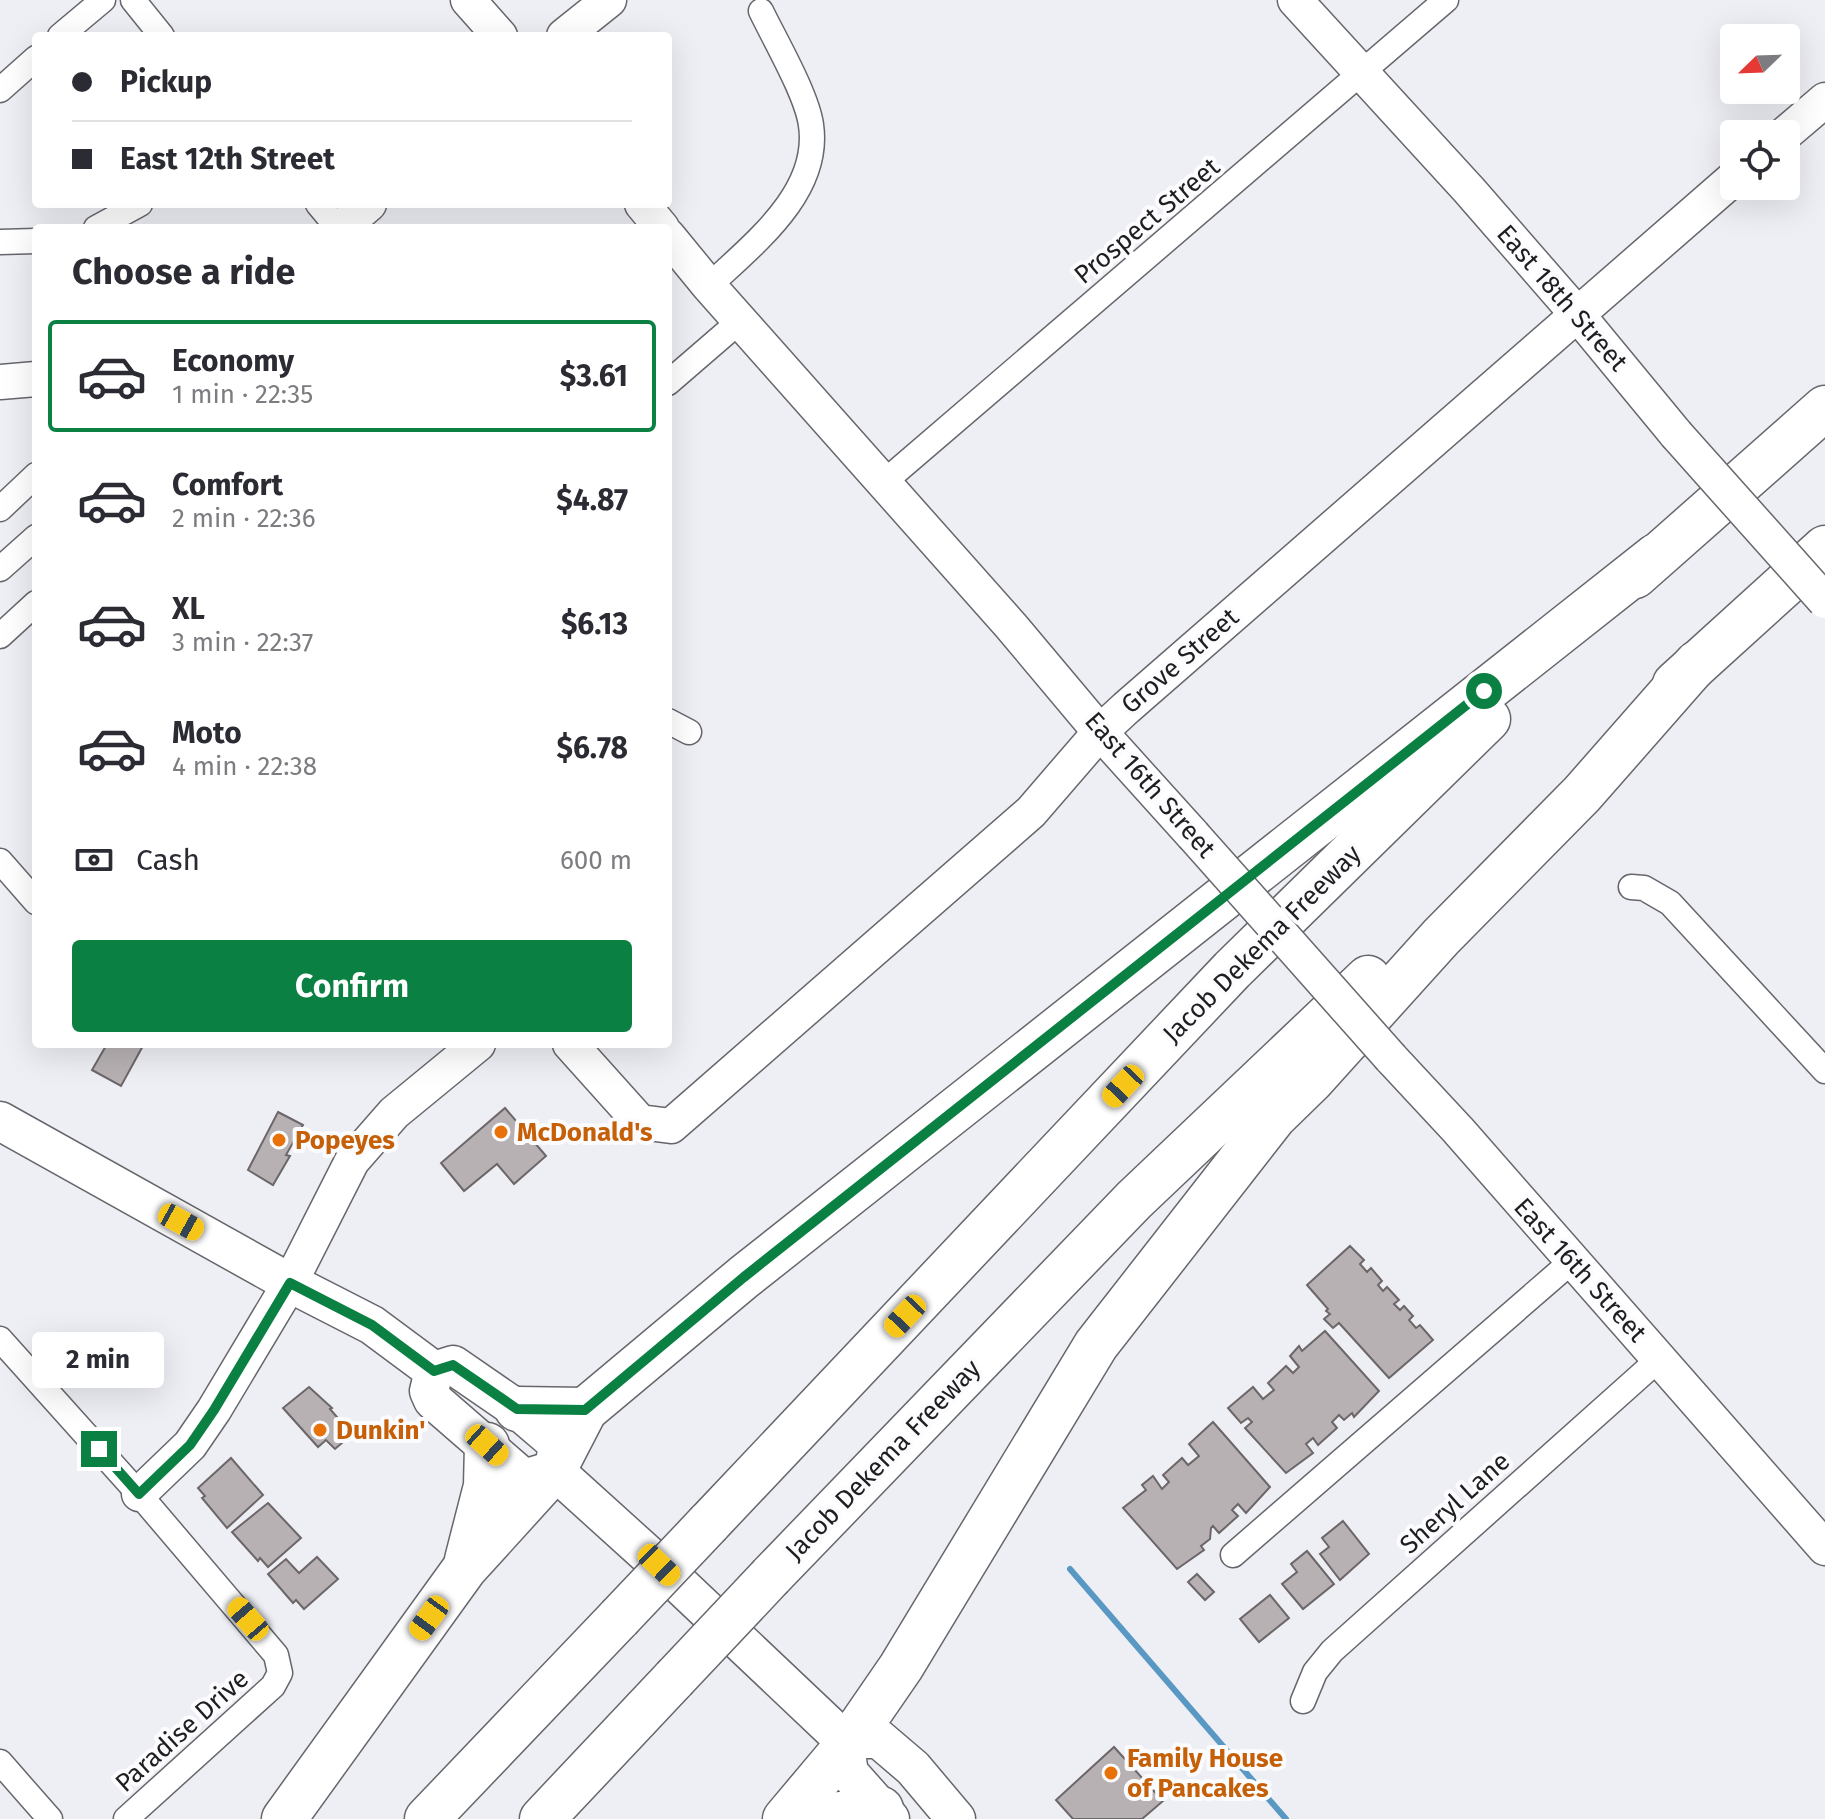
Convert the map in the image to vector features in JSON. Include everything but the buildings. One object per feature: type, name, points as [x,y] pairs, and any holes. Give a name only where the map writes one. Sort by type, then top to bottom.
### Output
[{"type":"highway","name":"Jacob Dekema Freeway","points":[[427,1819],[1232,970],[1656,556],[1825,408]]},
{"type":"highway","name":"Jacob Dekema Freeway","points":[[542,1819],[771,1576],[1134,1200],[1697,663],[1825,548]]},
{"type":"highway","points":[[284,1819],[465,1568],[554,1470],[585,1410],[756,1267],[1656,556]]},
{"type":"highway","points":[[785,1819],[848,1744],[901,1667],[1096,1345],[1265,1129],[1441,937],[1582,794],[1697,663]]},
{"type":"highway","points":[[517,1409],[585,1410]]},
{"type":"highway","points":[[465,1568],[486,1486],[487,1445]]},
{"type":"highway","points":[[815,1819],[823,1816],[886,1814]]},
{"type":"main road","points":[[0,1121],[290,1283],[372,1325],[434,1371]]},
{"type":"main road","points":[[434,1371],[453,1365],[517,1409],[558,1444],[554,1470]]},
{"type":"main road","points":[[434,1371],[429,1391],[433,1400],[524,1479],[554,1470]]},
{"type":"main road","points":[[554,1470],[848,1744]]},
{"type":"main road","points":[[848,1744],[862,1739],[879,1739],[913,1768],[956,1819]]},
{"type":"main road","points":[[848,1744],[849,1773],[886,1814]]},
{"type":"street","points":[[133,0],[159,32]]},
{"type":"street","points":[[468,0],[496,32]]},
{"type":"street","points":[[569,32],[609,0]]},
{"type":"street","name":"East 18th Street","points":[[1295,0],[1469,190],[1676,434],[1825,601]]},
{"type":"street","name":"Prospect Street","points":[[883,483],[1446,0]]},
{"type":"street","points":[[65,32],[100,1]]},
{"type":"street","points":[[709,286],[789,205],[807,171],[811,126],[761,11]]},
{"type":"street","points":[[0,90],[32,62]]},
{"type":"street","points":[[1800,121],[1825,100]]},
{"type":"street","name":"Grove Street","points":[[574,1048],[640,1122],[671,1126],[1031,812],[1100,732],[1720,190]]},
{"type":"street","points":[[103,224],[133,208]]},
{"type":"street","points":[[322,208],[336,224]]},
{"type":"street","points":[[344,224],[364,208]]},
{"type":"street","points":[[645,208],[659,224]]},
{"type":"street","points":[[0,242],[32,241]]},
{"type":"street","name":"East 16th Street","points":[[672,241],[1021,636],[1100,732],[1825,1548]]},
{"type":"street","points":[[672,380],[741,320]]},
{"type":"street","points":[[0,382],[32,379]]},
{"type":"street","points":[[0,509],[32,479]]},
{"type":"street","points":[[0,569],[32,541]]},
{"type":"street","points":[[0,636],[32,607]]},
{"type":"street","points":[[0,861],[32,897]]},
{"type":"street","points":[[1631,887],[1644,888],[1670,903],[1825,1071]]},
{"type":"street","points":[[0,1339],[139,1494],[190,1445],[214,1410],[290,1283],[352,1161],[394,1113],[473,1048]]},
{"type":"street","points":[[1233,1555],[1571,1262]]},
{"type":"street","name":"Sheryl Lane","points":[[1303,1701],[1315,1672],[1332,1651],[1659,1359]]},
{"type":"street","name":"Paradise Drive","points":[[126,1819],[273,1686],[280,1673],[276,1655],[266,1640],[139,1494]]},
{"type":"street","points":[[0,1762],[50,1819]]},
{"type":"waterway","points":[[1070,1569],[1286,1819]]},
{"type":"place","name":"McDonald's","points":[[501,1132]]},
{"type":"place","name":"Popeyes","points":[[279,1140]]},
{"type":"place","name":"Dunkin'","points":[[320,1430]]},
{"type":"place","name":"Family House of Pancakes","points":[[1111,1773]]},
{"type":"route","points":[[99,1449],[139,1494],[190,1445],[290,1283],[372,1325],[434,1371],[453,1365],[517,1409],[585,1410],[744,1277],[1484,691]]}]
